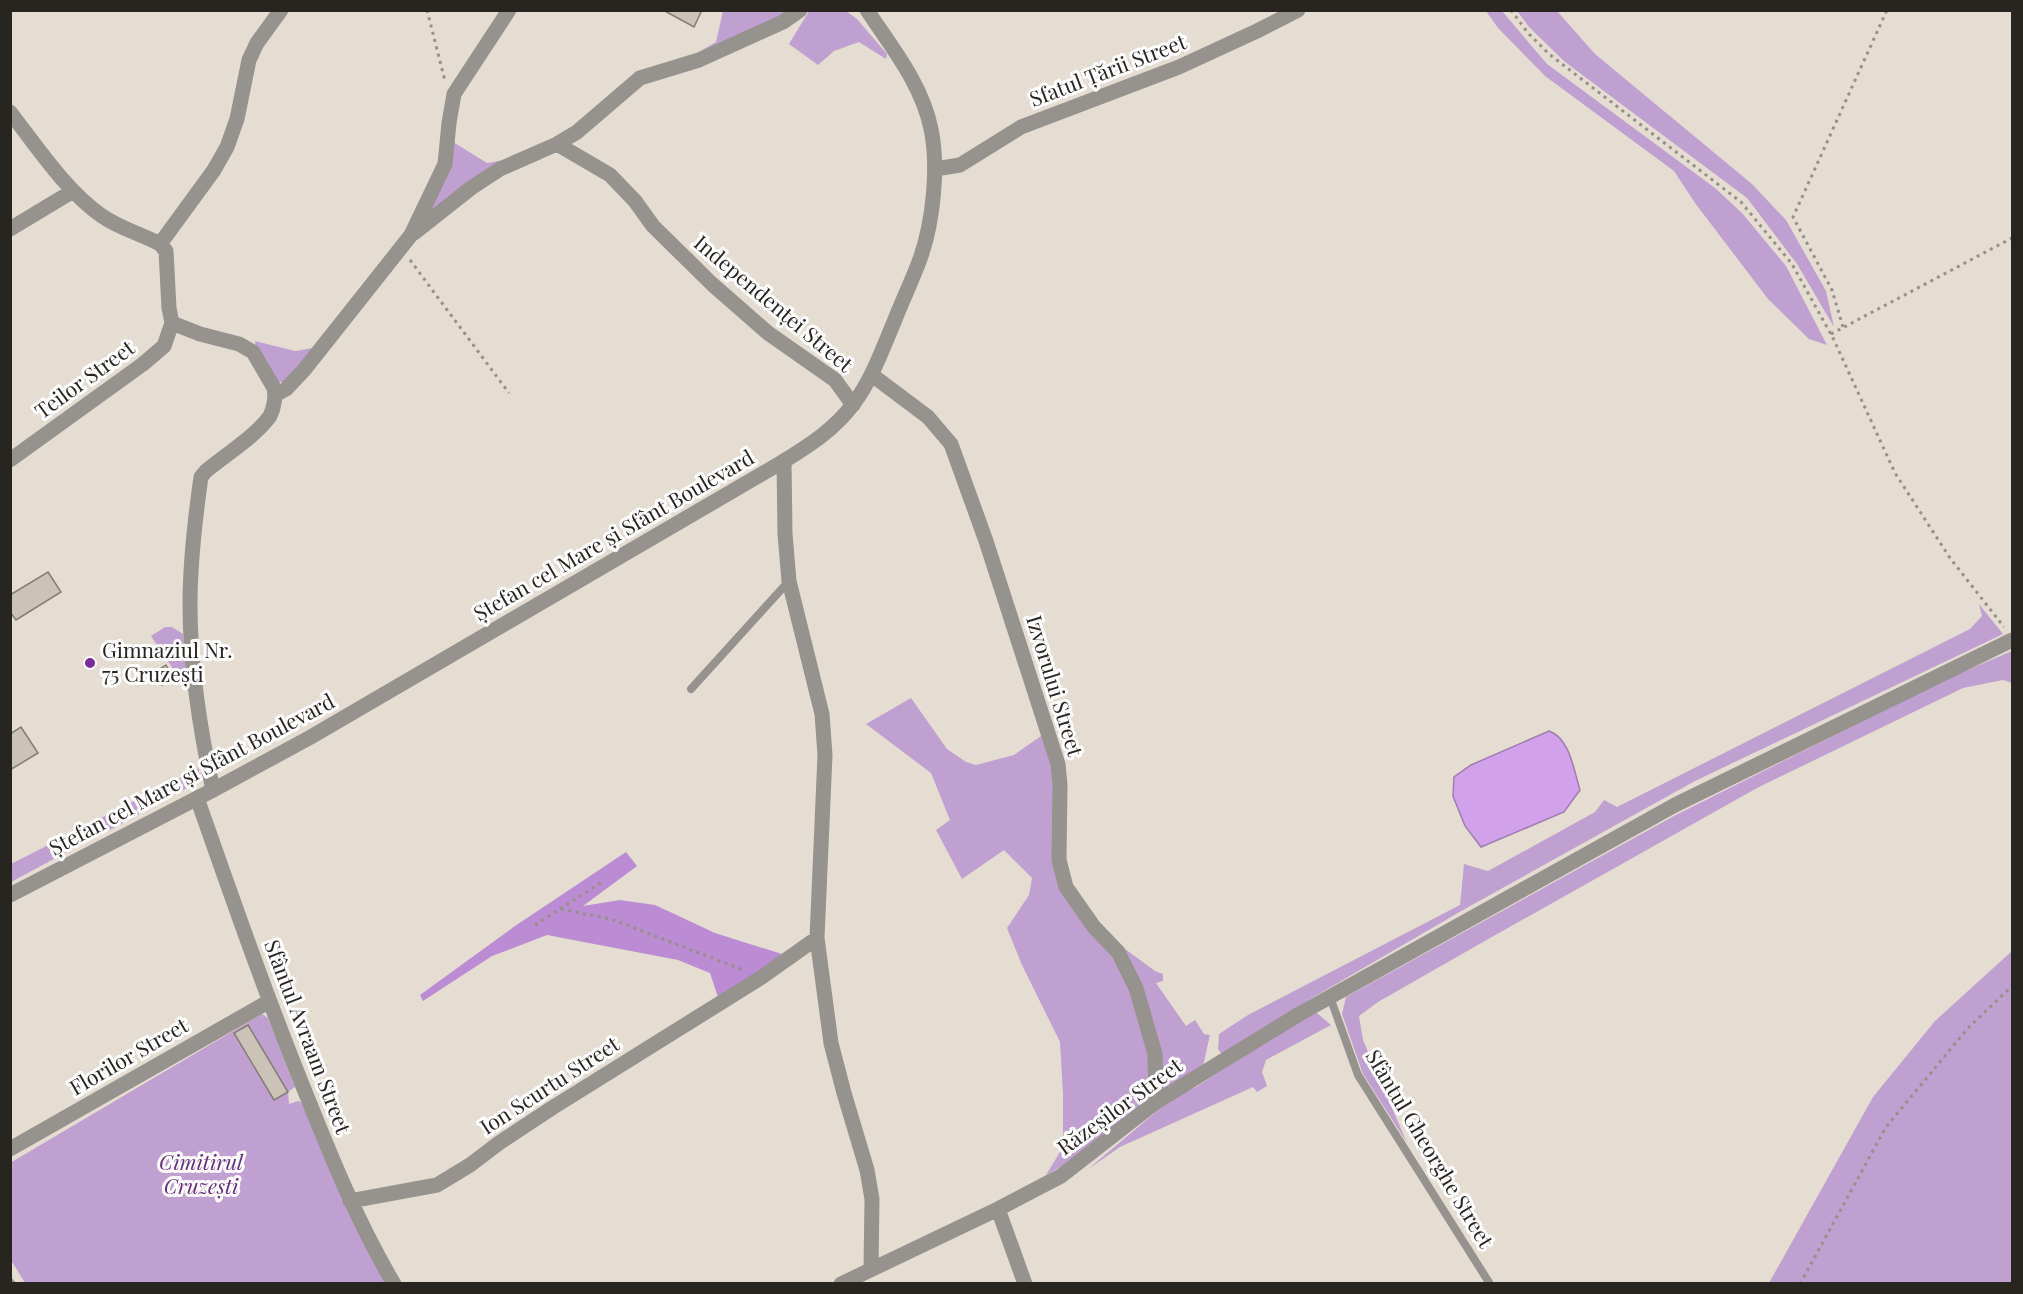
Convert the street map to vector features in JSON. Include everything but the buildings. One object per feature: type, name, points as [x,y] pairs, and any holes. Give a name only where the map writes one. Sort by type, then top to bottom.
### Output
[{"type":"street","points":[[160,244],[214,170],[227,147],[237,119],[249,60],[257,43],[281,10]]},
{"type":"street","points":[[411,234],[445,164],[454,94],[508,10]]},
{"type":"street","points":[[275,395],[286,390],[304,370],[411,234],[471,188],[500,169],[557,144],[577,132],[640,78],[699,60],[783,22],[800,10]]},
{"type":"street","name":"Ștefan cel Mare și Sfânt Boulevard","points":[[10,895],[309,738],[784,461],[822,437],[853,405],[872,375],[921,257],[931,210],[935,169],[931,129],[920,92],[904,63],[867,10]]},
{"type":"street","name":"Sfatul Țării Street","points":[[935,169],[960,165],[1021,128],[1179,67],[1298,10]]},
{"type":"street","points":[[10,112],[73,191],[104,217],[160,244],[166,251],[172,323],[200,334],[239,344],[253,352],[274,388],[275,395],[271,413],[260,427],[201,477],[190,612],[192,651],[203,745],[213,790]]},
{"type":"street","name":"Independenței Street","points":[[557,144],[610,175],[635,201],[653,226],[705,277],[768,333],[835,380],[853,405]]},
{"type":"street","points":[[10,229],[73,191]]},
{"type":"street","name":"Teilor Street","points":[[10,460],[150,358],[164,346],[172,323]]},
{"type":"street","name":"Izvorului Street","points":[[872,375],[927,417],[951,444],[987,541],[1058,764],[1059,860],[1066,887],[1094,927],[1118,952],[1136,988],[1155,1054],[1156,1102]]},
{"type":"street","points":[[784,461],[785,534],[789,580],[822,714],[825,755],[817,938],[831,1043],[867,1170],[872,1199],[871,1269]]},
{"type":"street","name":"Răzeșilor Street","points":[[841,1284],[998,1209],[1061,1176],[1156,1102],[1329,997],[1478,913],[1675,805],[2009,634]]},
{"type":"street","name":"Sfântul Avraam Street","points":[[197,798],[268,1002],[350,1201],[372,1247],[394,1284]]},
{"type":"street","name":"Ion Scurtu Street","points":[[350,1201],[437,1185],[552,1108],[762,977],[817,938]]},
{"type":"street","name":"Florilor Street","points":[[10,1149],[268,1002]]},
{"type":"street","points":[[998,1209],[1025,1284]]},
{"type":"lane","points":[[691,689],[789,580]]},
{"type":"lane","name":"Sfântul Gheorghe Street","points":[[1329,997],[1358,1074],[1403,1149],[1491,1284]]},
{"type":"path","points":[[427,10],[444,80],[454,94]]},
{"type":"path","points":[[1511,10],[1528,33],[1549,54],[1741,202],[1792,264],[1831,334],[1894,473],[1950,558],[2009,634]]},
{"type":"path","points":[[1843,327],[1832,290],[1793,217],[1887,10]]},
{"type":"path","points":[[1831,334],[2013,238]]},
{"type":"path","points":[[401,246],[509,393]]},
{"type":"path","points":[[535,925],[602,882]]},
{"type":"path","points":[[561,909],[611,919],[762,977]]},
{"type":"path","points":[[1800,1284],[1886,1127],[1968,1028],[2013,986]]},
{"type":"green space","points":[[723,11],[792,11],[697,53],[716,42]]},
{"type":"green space","points":[[809,11],[846,11],[857,19],[887,54],[886,59],[859,42],[834,51],[818,65],[789,44]]},
{"type":"green space","points":[[1486,11],[1502,11],[1547,64],[1715,188],[1742,213],[1786,266],[1827,345],[1809,339],[1768,299],[1695,203],[1674,171],[1545,76],[1498,28]]},
{"type":"green space","points":[[1517,11],[1557,11],[1595,54],[1752,184],[1786,220],[1826,291],[1834,327],[1797,264],[1747,198],[1565,62],[1529,27]]},
{"type":"green space","points":[[453,142],[487,163],[504,160],[422,219]]},
{"type":"green space","points":[[255,341],[295,351],[313,348],[307,358],[283,382],[276,382],[256,348]]},
{"type":"green space","points":[[1979,604],[2003,634],[1695,781],[1463,910],[1312,998],[1222,1055],[1218,1049],[1219,1034],[1248,1015],[1460,905],[1464,864],[1488,871],[1595,812],[1604,800],[1617,807],[1970,629],[1982,616]]},
{"type":"green space","points":[[165,627],[172,627],[183,634],[188,691],[151,636]]},
{"type":"green space","points":[[2012,651],[2012,683],[2003,680],[1963,688],[1757,788],[1378,1002],[1359,1016],[1363,1040],[1407,1143],[1363,1074],[1342,1014],[1346,997],[1674,816],[1951,677]]},
{"type":"green space","points":[[911,698],[947,749],[966,762],[976,765],[1014,755],[1041,736],[1054,781],[1054,856],[1130,988],[1150,1055],[1150,1090],[1147,1101],[1066,1164],[1046,1175],[1063,1147],[1060,1042],[1022,965],[1007,928],[1029,895],[1032,878],[1004,850],[962,879],[936,830],[950,820],[931,773],[866,724]]},
{"type":"green space","points":[[199,768],[199,779],[194,784],[108,831],[101,829],[83,839],[80,845],[11,882],[11,864]]},
{"type":"green space","points":[[1117,943],[1155,971],[1163,974],[1163,981],[1156,983],[1186,1026],[1195,1020],[1204,1034],[1210,1035],[1203,1066],[1162,1092]]},
{"type":"green space","points":[[2012,951],[2012,1283],[1769,1283],[1873,1097],[1935,1021]]},
{"type":"green space","points":[[1317,1013],[1331,1025],[1266,1060],[1262,1072],[1267,1086],[1257,1092],[1253,1087],[1120,1147],[1087,1170],[1168,1099],[1196,1087],[1309,1014]]},
{"type":"green space","name":"Cimitirul Cruzești","points":[[262,1014],[268,1018],[295,1087],[288,1092],[289,1104],[298,1101],[305,1104],[344,1203],[388,1283],[25,1283],[11,1260],[10,1163]]},
{"type":"shaded area","points":[[1549,731],[1562,740],[1573,765],[1580,790],[1564,812],[1481,847],[1465,826],[1453,796],[1454,777],[1471,765]]},
{"type":"shaded area","points":[[626,852],[637,866],[583,906],[620,900],[655,905],[715,933],[785,955],[718,997],[710,973],[678,960],[547,935],[492,956],[423,1001],[420,995],[515,926]]},
{"type":"place","name":"Gimnaziul Nr. 75 Cruzești","points":[[90,663]]}]
